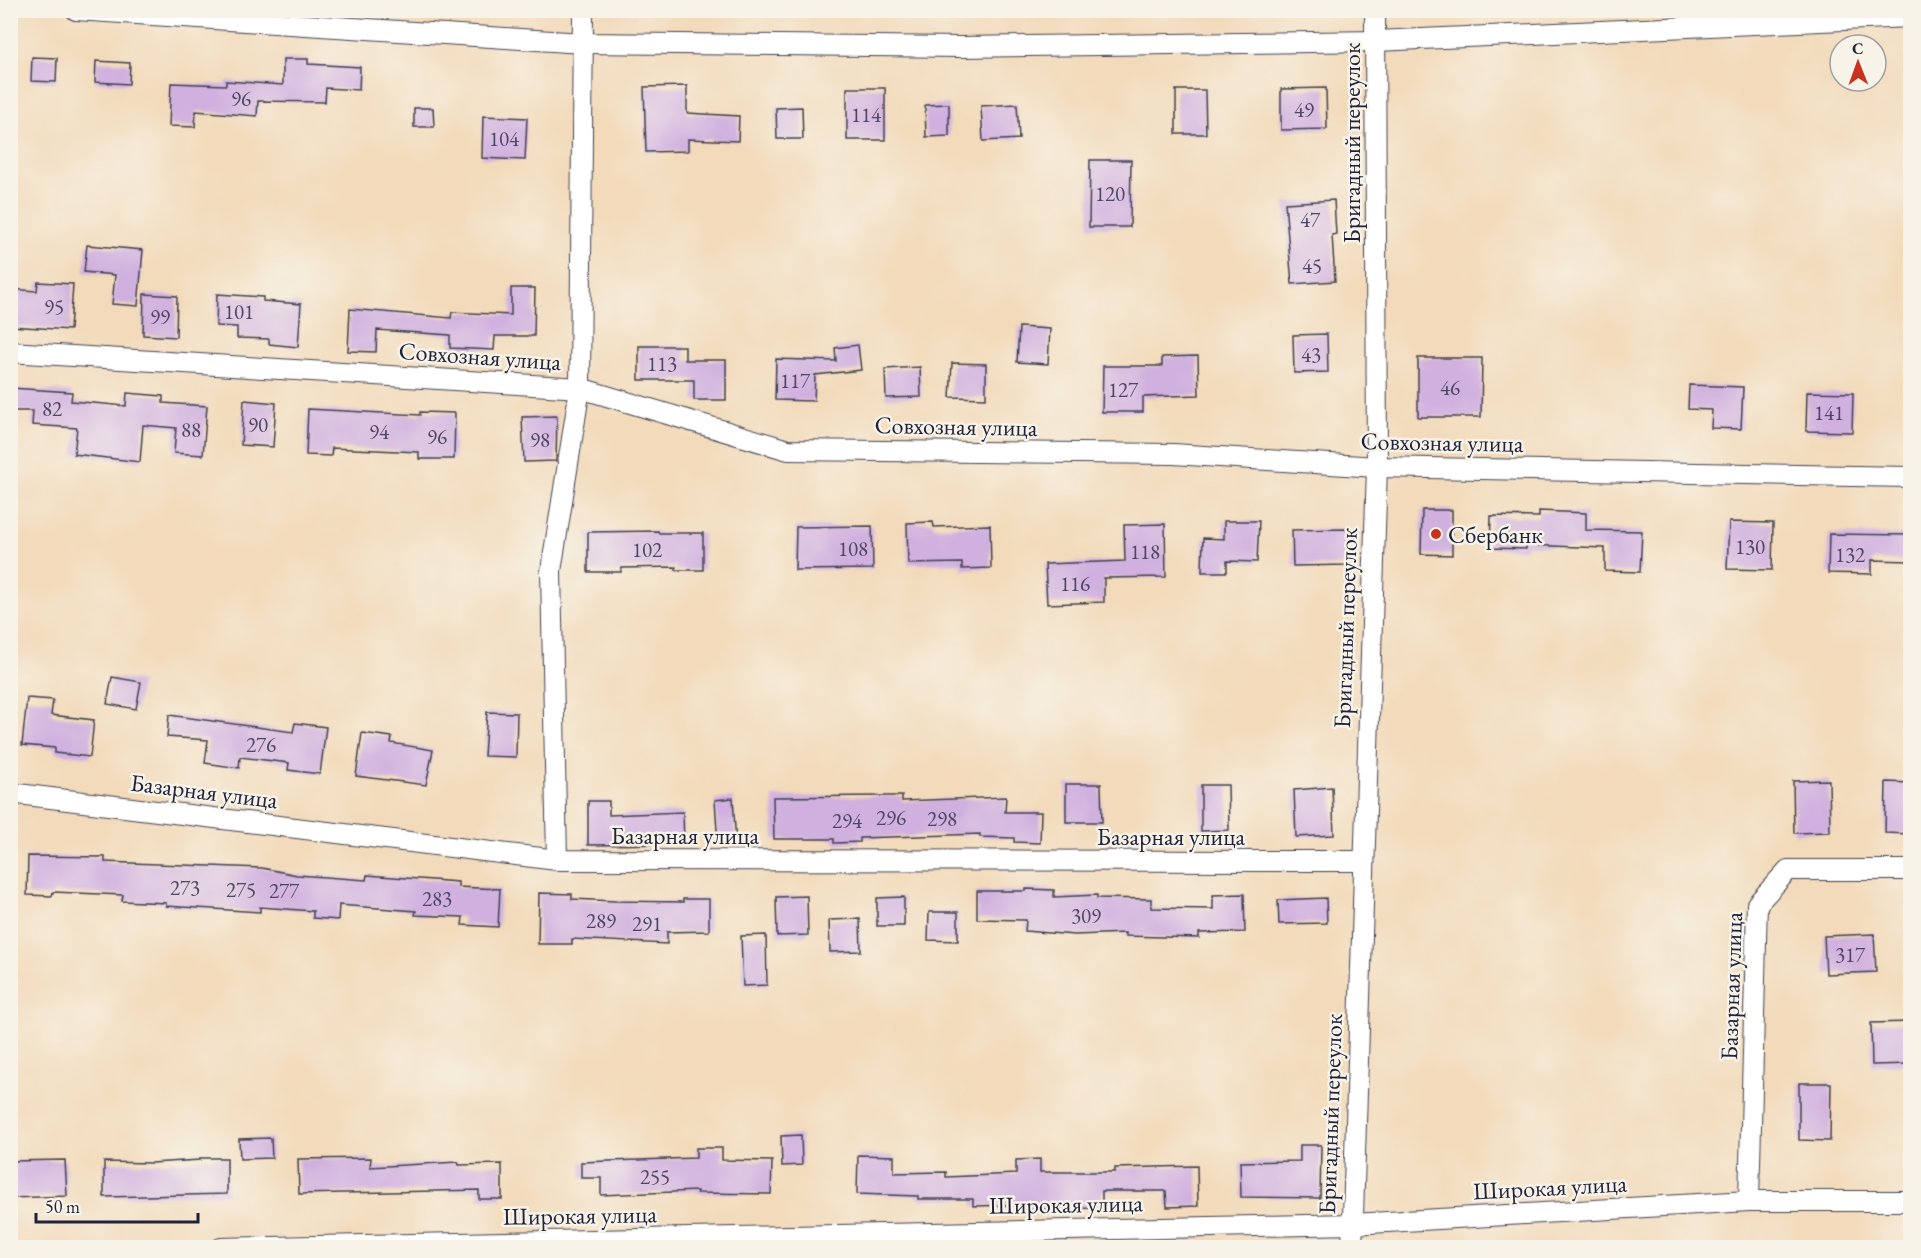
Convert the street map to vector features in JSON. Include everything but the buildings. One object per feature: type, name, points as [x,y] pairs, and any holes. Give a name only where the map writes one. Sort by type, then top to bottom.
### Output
[{"type":"street","points":[[76,10],[583,43],[962,47],[1376,41],[1911,17]]},
{"type":"street","points":[[557,860],[551,571],[580,388],[582,10]]},
{"type":"street","name":"Бригадный переулок","points":[[1352,1248],[1377,467],[1375,10]]},
{"type":"street","name":"Совхозная улица","points":[[10,352],[580,388],[788,450],[1173,454],[1377,467],[1911,477]]},
{"type":"street","name":"Базарная улица","points":[[10,793],[557,860],[1363,861]]},
{"type":"street","name":"Базарная улица","points":[[1749,1200],[1758,903],[1788,870],[1911,870]]},
{"type":"street","name":"Широкая улица","points":[[221,1248],[1353,1224],[1749,1200],[1911,1201]]},
{"type":"place","name":"Сбербанк","points":[[1436,534]]}]
